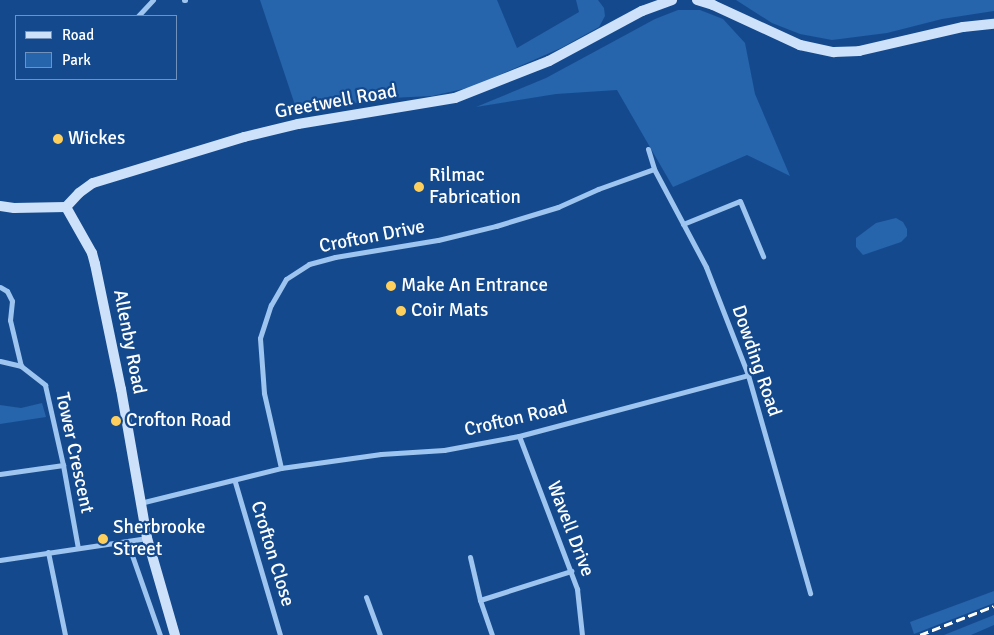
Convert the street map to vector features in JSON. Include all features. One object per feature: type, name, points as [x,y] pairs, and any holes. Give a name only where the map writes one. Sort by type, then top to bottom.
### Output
[{"type":"main road","name":"Greetwell Road","points":[[66,207],[79,192],[93,183],[244,137],[298,124],[455,98],[549,61],[642,11],[672,0]]},
{"type":"main road","points":[[697,0],[800,45],[834,52],[859,51],[963,27],[994,24]]},
{"type":"main road","points":[[0,206],[14,208],[66,207]]},
{"type":"main road","name":"Allenby Road","points":[[66,207],[92,253],[95,264],[122,389],[147,538],[175,635]]},
{"type":"street","points":[[139,15],[152,0]]},
{"type":"street","name":"Dowding Road","points":[[648,149],[654,169],[706,267],[748,375],[810,593]]},
{"type":"street","name":"Crofton Drive","points":[[281,468],[264,393],[260,338],[271,305],[286,279],[309,264],[335,257],[438,240],[558,208],[598,189],[654,169]]},
{"type":"street","points":[[684,224],[740,201],[763,256]]},
{"type":"street","points":[[0,287],[7,291],[12,301],[10,320],[22,366]]},
{"type":"street","name":"Tower Crescent","points":[[0,361],[22,366],[45,385],[63,465],[78,548]]},
{"type":"street","name":"Crofton Road","points":[[140,503],[235,482],[281,468],[381,454],[444,450],[519,436],[748,375]]},
{"type":"street","name":"Wavell Drive","points":[[519,436],[571,571],[580,605],[582,635]]},
{"type":"street","points":[[0,474],[63,465]]},
{"type":"street","name":"Crofton Close","points":[[235,482],[280,635]]},
{"type":"street","points":[[0,560],[147,538]]},
{"type":"street","points":[[127,541],[160,635]]},
{"type":"street","points":[[48,552],[65,635]]},
{"type":"street","points":[[470,557],[480,600],[492,635]]},
{"type":"street","points":[[480,600],[571,571]]},
{"type":"street","points":[[366,597],[380,635]]},
{"type":"green space","points":[[260,0],[497,0],[517,48],[579,12],[576,0],[598,0],[604,8],[605,16],[599,27],[561,48],[472,87],[432,96],[390,98],[305,110],[298,114]]},
{"type":"green space","points":[[736,0],[994,0],[994,11],[942,19],[887,33],[832,40],[800,34],[772,23]]},
{"type":"green space","points":[[678,10],[700,10],[723,19],[745,43],[755,94],[790,176],[747,155],[673,187],[617,90],[556,94],[476,107],[546,78],[655,19]]},
{"type":"green space","points":[[896,218],[903,222],[907,229],[907,236],[901,242],[863,255],[856,247],[856,238],[876,223]]},
{"type":"green space","points":[[42,403],[46,417],[0,424],[0,405],[21,408]]},
{"type":"green space","points":[[994,591],[994,603],[914,634],[910,622]]},
{"type":"green space","points":[[994,615],[994,625],[971,635],[944,635]]},
{"type":"railway","points":[[920,635],[994,606]]},
{"type":"place","name":"Wickes","points":[[58,139]]},
{"type":"place","name":"Rilmac Fabrication","points":[[419,187]]},
{"type":"place","name":"Make An Entrance","points":[[391,286]]},
{"type":"place","name":"Coir Mats","points":[[401,311]]},
{"type":"place","name":"Crofton Road","points":[[116,421]]},
{"type":"place","name":"Sherbrooke Street","points":[[103,539]]}]
